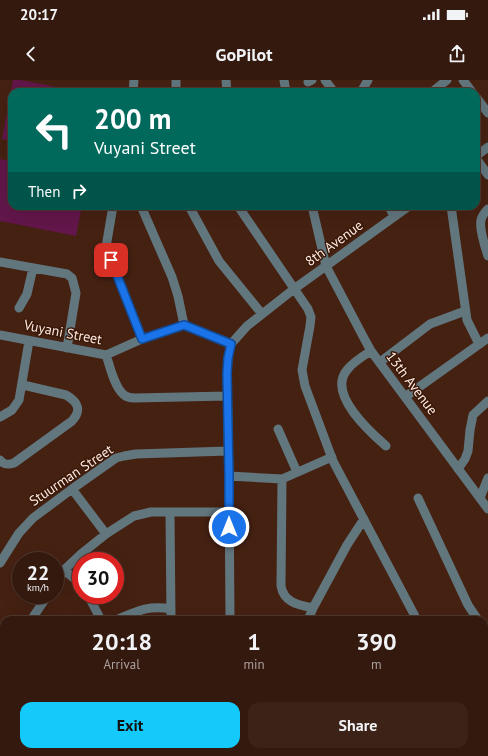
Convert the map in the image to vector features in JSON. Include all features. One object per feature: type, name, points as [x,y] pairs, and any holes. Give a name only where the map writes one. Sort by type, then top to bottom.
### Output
[{"type":"street","points":[[437,88],[447,80]]},
{"type":"street","points":[[468,86],[476,80]]},
{"type":"street","points":[[480,102],[488,113]]},
{"type":"street","points":[[480,153],[488,146]]},
{"type":"street","points":[[480,163],[488,175]]},
{"type":"street","points":[[488,209],[483,215],[481,224],[484,245],[488,256]]},
{"type":"street","points":[[112,210],[106,247],[142,339]]},
{"type":"street","points":[[143,210],[172,277],[178,296],[184,325],[231,344],[227,366],[226,396],[229,476],[230,616]]},
{"type":"street","points":[[191,210],[219,261],[262,314]]},
{"type":"street","points":[[241,210],[308,309],[310,326],[302,370],[305,386],[332,457],[414,616]]},
{"type":"street","name":"13th Avenue","points":[[313,210],[326,266],[371,351],[488,509]]},
{"type":"street","points":[[391,210],[394,217]]},
{"type":"street","name":"8th Avenue","points":[[231,344],[248,326],[294,289],[404,210]]},
{"type":"street","points":[[452,210],[465,311],[467,320],[479,344]]},
{"type":"street","points":[[0,262],[67,274],[72,278],[76,293],[67,348]]},
{"type":"street","points":[[20,308],[28,294],[33,268]]},
{"type":"street","points":[[380,362],[430,324],[465,311]]},
{"type":"street","name":"Vuyani Street","points":[[0,335],[106,355],[142,339],[184,325]]},
{"type":"street","points":[[405,396],[488,338]]},
{"type":"street","points":[[0,417],[12,410],[19,400],[29,341]]},
{"type":"street","points":[[371,351],[354,362],[346,371],[342,382],[344,393],[350,407],[359,420],[386,446]]},
{"type":"street","points":[[106,355],[119,389],[128,397],[226,396]]},
{"type":"street","points":[[0,460],[8,465],[14,463],[72,421],[78,411],[72,398],[66,394],[22,385]]},
{"type":"street","points":[[458,469],[465,459],[468,451],[473,415],[488,401]]},
{"type":"street","points":[[278,429],[297,472]]},
{"type":"street","name":"Stuurman Street","points":[[0,563],[25,526],[33,518],[116,458],[124,456],[228,451]]},
{"type":"street","points":[[229,476],[282,479],[332,457]]},
{"type":"street","points":[[480,498],[488,478]]},
{"type":"street","points":[[282,479],[282,593],[298,605],[313,608]]},
{"type":"street","points":[[72,489],[106,534]]},
{"type":"street","points":[[418,498],[468,605],[475,616]]},
{"type":"street","points":[[72,577],[64,570],[106,534],[134,516],[151,512],[229,512]]},
{"type":"street","points":[[170,512],[171,616]]},
{"type":"street","points":[[310,616],[346,545],[364,519]]},
{"type":"street","points":[[34,616],[42,604]]},
{"type":"street","points":[[93,604],[99,616]]},
{"type":"street","points":[[125,616],[141,609],[158,607],[170,609]]},
{"type":"shaded area","points":[[13,80],[20,80],[63,88],[12,88]]},
{"type":"shaded area","points":[[8,107],[8,140],[2,139]]},
{"type":"shaded area","points":[[0,159],[8,160],[8,210],[81,210],[76,236],[0,221]]},
{"type":"route","points":[[111,260],[142,339],[184,325],[231,344],[228,358],[226,396],[229,527]]}]
